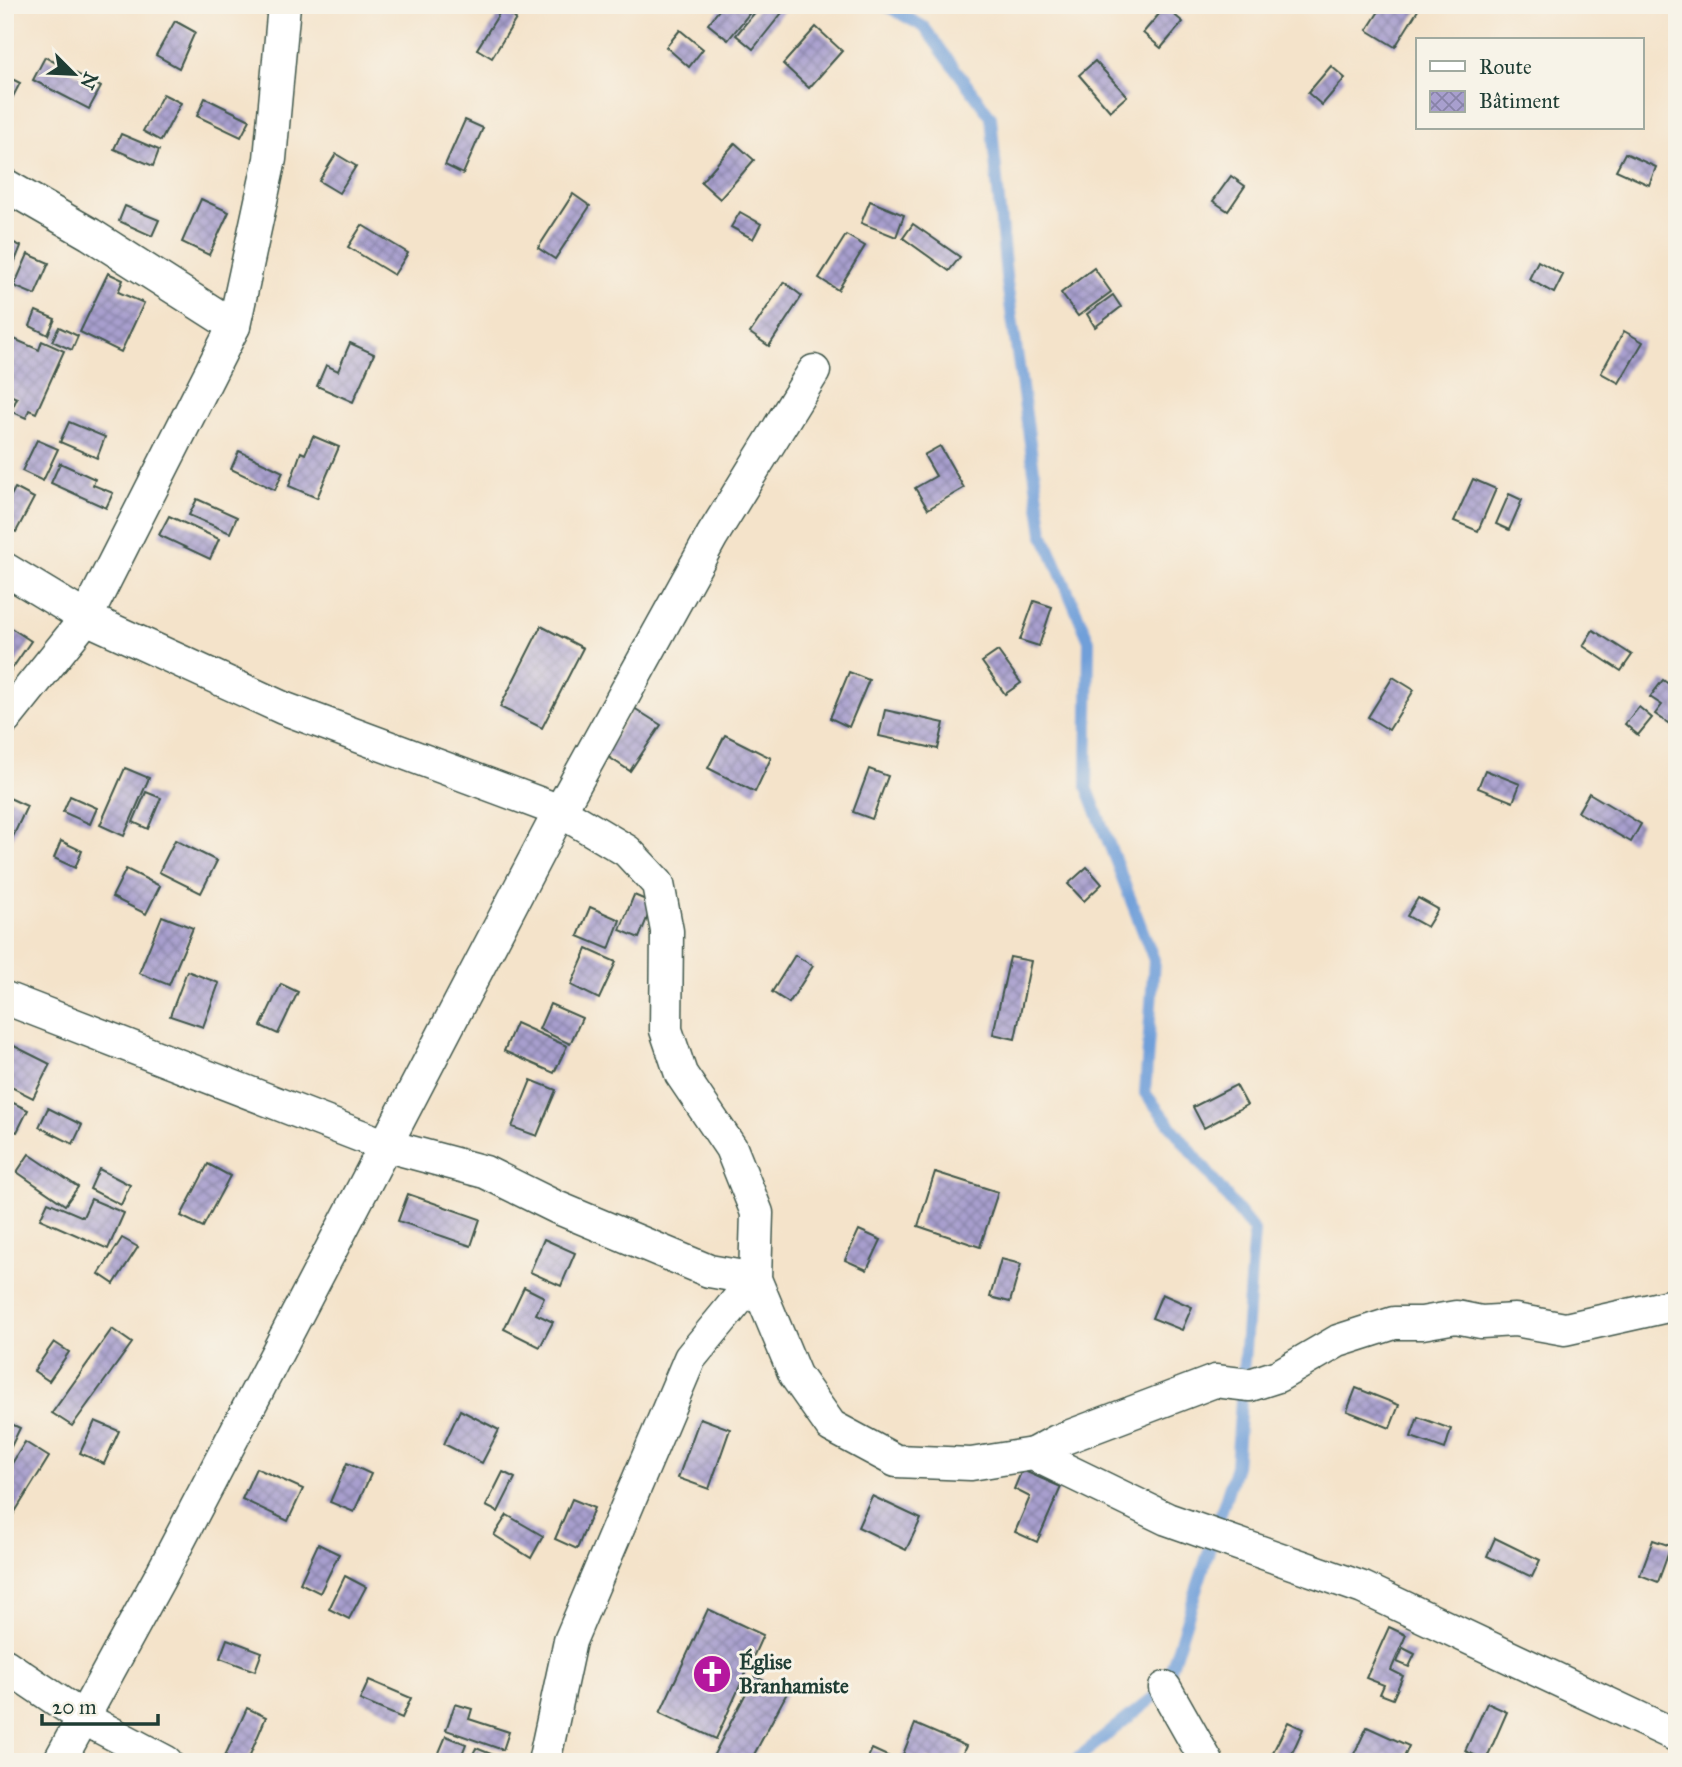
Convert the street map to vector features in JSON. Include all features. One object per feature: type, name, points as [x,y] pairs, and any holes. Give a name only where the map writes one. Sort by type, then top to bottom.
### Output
[{"type":"street","points":[[5,719],[86,618],[234,326],[270,159],[284,5]]},
{"type":"street","points":[[5,185],[90,234],[234,326]]},
{"type":"street","points":[[59,1762],[85,1718],[560,811],[712,537],[814,371]]},
{"type":"street","points":[[5,569],[86,618],[283,708],[560,811],[627,851],[658,884],[667,931],[666,1030],[681,1074],[731,1148],[757,1213],[755,1279],[795,1375],[831,1426],[896,1461],[971,1464],[1033,1454],[1057,1441],[1215,1381],[1250,1385],[1278,1376],[1338,1341],[1394,1322],[1422,1323],[1456,1317],[1481,1322],[1515,1320],[1565,1329],[1677,1304]]},
{"type":"street","points":[[5,998],[384,1145],[485,1172],[556,1207],[709,1271],[755,1279]]},
{"type":"street","points":[[544,1762],[570,1641],[690,1358],[755,1279]]},
{"type":"street","points":[[1033,1454],[1167,1519],[1363,1588],[1677,1736]]},
{"type":"street","points":[[5,1665],[85,1718],[166,1762]]},
{"type":"street","points":[[1165,1688],[1207,1762]]},
{"type":"building","points":[[723,5],[756,5],[728,40],[708,24]]},
{"type":"building","points":[[761,5],[779,5],[785,9],[753,49],[736,35]]},
{"type":"building","points":[[1383,5],[1420,7],[1395,47],[1367,30]]},
{"type":"building","points":[[1165,7],[1183,22],[1161,48],[1143,33]]},
{"type":"building","points":[[502,9],[516,19],[492,58],[477,49]]},
{"type":"building","points":[[175,21],[195,32],[179,68],[156,55]]},
{"type":"building","points":[[816,27],[842,51],[809,88],[783,64]]},
{"type":"building","points":[[680,30],[703,49],[689,67],[666,47]]},
{"type":"building","points":[[45,57],[101,87],[89,109],[33,80]]},
{"type":"building","points":[[1095,61],[1127,96],[1110,111],[1079,75]]},
{"type":"building","points":[[1331,66],[1345,78],[1322,105],[1308,93]]},
{"type":"building","points":[[6,76],[20,83],[5,112],[5,79]]},
{"type":"building","points":[[163,94],[181,103],[161,141],[143,131]]},
{"type":"building","points":[[205,98],[250,120],[241,137],[197,116]]},
{"type":"building","points":[[465,120],[483,128],[463,174],[445,165]]},
{"type":"building","points":[[121,134],[159,150],[153,166],[114,149]]},
{"type":"building","points":[[735,143],[754,160],[720,199],[701,182]]},
{"type":"building","points":[[1625,153],[1656,167],[1649,185],[1616,170]]},
{"type":"building","points":[[336,154],[356,166],[339,193],[319,181]]},
{"type":"building","points":[[1231,176],[1245,186],[1228,211],[1213,201]]},
{"type":"building","points":[[573,194],[590,206],[555,259],[538,248]]},
{"type":"building","points":[[201,199],[229,212],[209,255],[182,242]]},
{"type":"building","points":[[870,201],[904,215],[896,237],[861,223]]},
{"type":"building","points":[[125,206],[159,220],[152,236],[119,221]]},
{"type":"building","points":[[740,212],[761,224],[753,239],[731,227]]},
{"type":"building","points":[[913,224],[960,257],[949,271],[903,238]]},
{"type":"building","points":[[362,225],[408,253],[394,275],[348,247]]},
{"type":"building","points":[[846,235],[865,246],[838,290],[819,278]]},
{"type":"building","points":[[5,239],[21,246],[5,286]]},
{"type":"building","points":[[28,254],[49,263],[35,295],[14,286]]},
{"type":"building","points":[[1538,261],[1563,275],[1554,293],[1529,279]]},
{"type":"building","points":[[1094,268],[1111,292],[1078,316],[1061,293]]},
{"type":"building","points":[[108,273],[123,280],[118,292],[144,303],[121,352],[80,332]]},
{"type":"building","points":[[784,282],[802,296],[769,346],[750,333]]},
{"type":"building","points":[[1113,295],[1121,307],[1095,327],[1087,314]]},
{"type":"building","points":[[36,311],[55,319],[48,335],[30,326]]},
{"type":"building","points":[[59,327],[78,336],[72,350],[52,341]]},
{"type":"building","points":[[1624,331],[1643,342],[1619,383],[1601,373]]},
{"type":"building","points":[[5,335],[39,350],[42,341],[64,351],[36,413],[29,410],[26,418],[11,411],[17,398],[5,393],[5,383],[11,369],[5,367]]},
{"type":"building","points":[[350,343],[374,354],[353,402],[317,386],[326,365],[338,371]]},
{"type":"building","points":[[69,422],[105,437],[97,458],[60,442]]},
{"type":"building","points":[[313,436],[339,447],[317,498],[289,486],[301,452],[305,454]]},
{"type":"building","points":[[37,440],[58,449],[43,481],[22,471]]},
{"type":"building","points":[[940,446],[964,488],[928,509],[915,488],[936,476],[924,455]]},
{"type":"building","points":[[239,451],[283,472],[275,490],[231,469]]},
{"type":"building","points":[[60,463],[95,479],[93,485],[113,493],[106,508],[51,483]]},
{"type":"building","points":[[1473,479],[1496,489],[1478,531],[1454,521]]},
{"type":"building","points":[[15,488],[34,498],[16,532],[5,526],[5,507]]},
{"type":"building","points":[[1509,494],[1522,500],[1509,530],[1496,524]]},
{"type":"building","points":[[197,499],[237,517],[230,533],[189,515]]},
{"type":"building","points":[[169,516],[219,539],[210,559],[159,535]]},
{"type":"building","points":[[1034,601],[1052,607],[1039,646],[1020,640]]},
{"type":"building","points":[[5,624],[31,641],[5,679]]},
{"type":"building","points":[[541,626],[583,648],[542,728],[500,707]]},
{"type":"building","points":[[1593,630],[1632,655],[1621,671],[1583,646]]},
{"type":"building","points":[[998,651],[1021,683],[1005,694],[982,662]]},
{"type":"building","points":[[849,672],[869,680],[849,727],[830,718]]},
{"type":"building","points":[[1393,677],[1414,690],[1389,730],[1368,717]]},
{"type":"building","points":[[1663,680],[1677,690],[1677,729],[1655,714],[1662,705],[1650,697]]},
{"type":"building","points":[[1639,707],[1652,718],[1638,735],[1625,724]]},
{"type":"building","points":[[634,708],[661,725],[630,771],[604,754]]},
{"type":"building","points":[[885,710],[944,723],[938,749],[879,736]]},
{"type":"building","points":[[725,735],[771,758],[755,792],[708,768]]},
{"type":"building","points":[[125,768],[149,778],[124,836],[100,825]]},
{"type":"building","points":[[869,769],[888,776],[872,819],[853,812]]},
{"type":"building","points":[[1485,770],[1520,784],[1513,802],[1478,788]]},
{"type":"building","points":[[146,792],[161,798],[148,829],[133,822]]},
{"type":"building","points":[[1589,793],[1641,824],[1631,842],[1578,812]]},
{"type":"building","points":[[5,796],[27,806],[5,854]]},
{"type":"building","points":[[70,796],[97,808],[90,824],[63,812]]},
{"type":"building","points":[[175,840],[217,861],[201,893],[159,872]]},
{"type":"building","points":[[61,841],[82,851],[75,868],[54,858]]},
{"type":"building","points":[[1087,867],[1102,884],[1084,901],[1068,884]]},
{"type":"building","points":[[126,869],[160,886],[146,914],[112,897]]},
{"type":"building","points":[[634,895],[653,903],[639,938],[620,930]]},
{"type":"building","points":[[1418,898],[1438,909],[1427,927],[1407,916]]},
{"type":"building","points":[[590,907],[620,920],[609,949],[578,936]]},
{"type":"building","points":[[162,916],[193,928],[169,985],[139,973]]},
{"type":"building","points":[[587,949],[616,962],[599,999],[571,985]]},
{"type":"building","points":[[795,955],[813,966],[789,1003],[772,992]]},
{"type":"building","points":[[1010,957],[1031,961],[1015,1039],[993,1034]]},
{"type":"building","points":[[187,971],[219,983],[203,1027],[170,1016]]},
{"type":"building","points":[[281,984],[298,992],[278,1034],[261,1026]]},
{"type":"building","points":[[550,1004],[582,1018],[570,1044],[539,1029]]},
{"type":"building","points":[[516,1023],[567,1046],[554,1073],[504,1051]]},
{"type":"building","points":[[8,1043],[50,1064],[33,1098],[5,1084]]},
{"type":"building","points":[[531,1080],[556,1090],[537,1136],[512,1127]]},
{"type":"building","points":[[1236,1085],[1247,1105],[1204,1128],[1193,1107]]},
{"type":"building","points":[[5,1099],[28,1110],[17,1132],[5,1127]]},
{"type":"building","points":[[48,1108],[82,1125],[73,1144],[39,1127]]},
{"type":"building","points":[[29,1154],[78,1187],[65,1205],[17,1172]]},
{"type":"building","points":[[208,1164],[230,1176],[203,1227],[181,1216]]},
{"type":"building","points":[[99,1169],[130,1185],[121,1205],[90,1189]]},
{"type":"building","points":[[935,1172],[998,1192],[980,1247],[918,1226]]},
{"type":"building","points":[[408,1194],[480,1219],[471,1246],[398,1221]]},
{"type":"building","points":[[91,1199],[124,1213],[108,1249],[40,1219],[48,1202],[83,1217]]},
{"type":"building","points":[[859,1230],[881,1240],[867,1270],[845,1260]]},
{"type":"building","points":[[122,1238],[138,1247],[114,1284],[99,1274]]},
{"type":"building","points":[[544,1239],[575,1253],[561,1286],[530,1272]]},
{"type":"building","points":[[1001,1259],[1021,1264],[1010,1302],[990,1297]]},
{"type":"building","points":[[524,1287],[544,1297],[536,1314],[553,1322],[540,1347],[504,1329]]},
{"type":"building","points":[[1162,1294],[1192,1307],[1182,1330],[1152,1318]]},
{"type":"building","points":[[112,1329],[132,1343],[72,1426],[52,1413]]},
{"type":"building","points":[[54,1342],[69,1352],[49,1381],[34,1371]]},
{"type":"building","points":[[1356,1388],[1399,1405],[1390,1428],[1347,1411]]},
{"type":"building","points":[[460,1410],[499,1430],[482,1463],[444,1444]]},
{"type":"building","points":[[1418,1417],[1451,1429],[1445,1449],[1411,1437]]},
{"type":"building","points":[[700,1418],[730,1429],[709,1489],[678,1478]]},
{"type":"building","points":[[5,1421],[20,1428],[8,1453],[5,1451]]},
{"type":"building","points":[[95,1421],[119,1431],[104,1464],[80,1453]]},
{"type":"building","points":[[25,1442],[49,1457],[5,1528],[5,1475]]},
{"type":"building","points":[[347,1463],[371,1474],[354,1512],[330,1502]]},
{"type":"building","points":[[256,1468],[303,1489],[288,1521],[242,1499]]},
{"type":"building","points":[[1022,1470],[1061,1487],[1037,1542],[1015,1532],[1030,1497],[1014,1489]]},
{"type":"building","points":[[503,1472],[515,1478],[498,1512],[486,1506]]},
{"type":"building","points":[[872,1496],[921,1519],[906,1550],[858,1527]]},
{"type":"building","points":[[572,1499],[594,1508],[577,1549],[555,1539]]},
{"type":"building","points":[[507,1515],[543,1536],[531,1558],[494,1535]]},
{"type":"building","points":[[1495,1538],[1540,1560],[1532,1577],[1487,1556]]},
{"type":"building","points":[[1653,1540],[1671,1546],[1658,1582],[1640,1575]]},
{"type":"building","points":[[318,1544],[339,1554],[320,1593],[300,1583]]},
{"type":"building","points":[[345,1576],[366,1587],[349,1619],[329,1609]]},
{"type":"building","name":"Église Branhamiste","points":[[708,1609],[763,1635],[716,1739],[660,1713]]},
{"type":"building","points":[[1389,1627],[1406,1635],[1391,1670],[1403,1676],[1393,1699],[1380,1694],[1384,1685],[1366,1678]]},
{"type":"building","points":[[227,1639],[262,1652],[255,1671],[220,1658]]},
{"type":"building","points":[[1403,1648],[1415,1654],[1409,1667],[1397,1662]]},
{"type":"building","points":[[755,1676],[787,1693],[750,1762],[710,1762]]},
{"type":"building","points":[[369,1680],[411,1698],[402,1718],[360,1700]]},
{"type":"building","points":[[1487,1703],[1507,1712],[1486,1760],[1465,1751]]},
{"type":"building","points":[[455,1704],[472,1709],[469,1719],[509,1732],[503,1750],[446,1730]]},
{"type":"building","points":[[247,1708],[266,1717],[247,1762],[233,1762],[224,1758]]},
{"type":"building","points":[[1288,1722],[1303,1729],[1288,1762],[1268,1762]]},
{"type":"building","points":[[915,1724],[966,1746],[959,1762],[935,1762],[927,1758],[925,1762],[900,1762]]},
{"type":"building","points":[[1367,1727],[1409,1746],[1402,1762],[1366,1762],[1353,1756]]},
{"type":"building","points":[[446,1736],[466,1744],[459,1762],[435,1762]]},
{"type":"building","points":[[476,1748],[511,1762],[470,1760]]},
{"type":"building","points":[[872,1749],[896,1760],[895,1762],[866,1762]]},
{"type":"waterway","points":[[885,5],[924,27],[991,117],[1006,276],[1043,533],[1089,641],[1087,787],[1154,960],[1145,1093],[1254,1231],[1236,1466],[1165,1688],[1073,1762]]},
{"type":"place","name":"Église Branhamiste","points":[[712,1674]]}]
